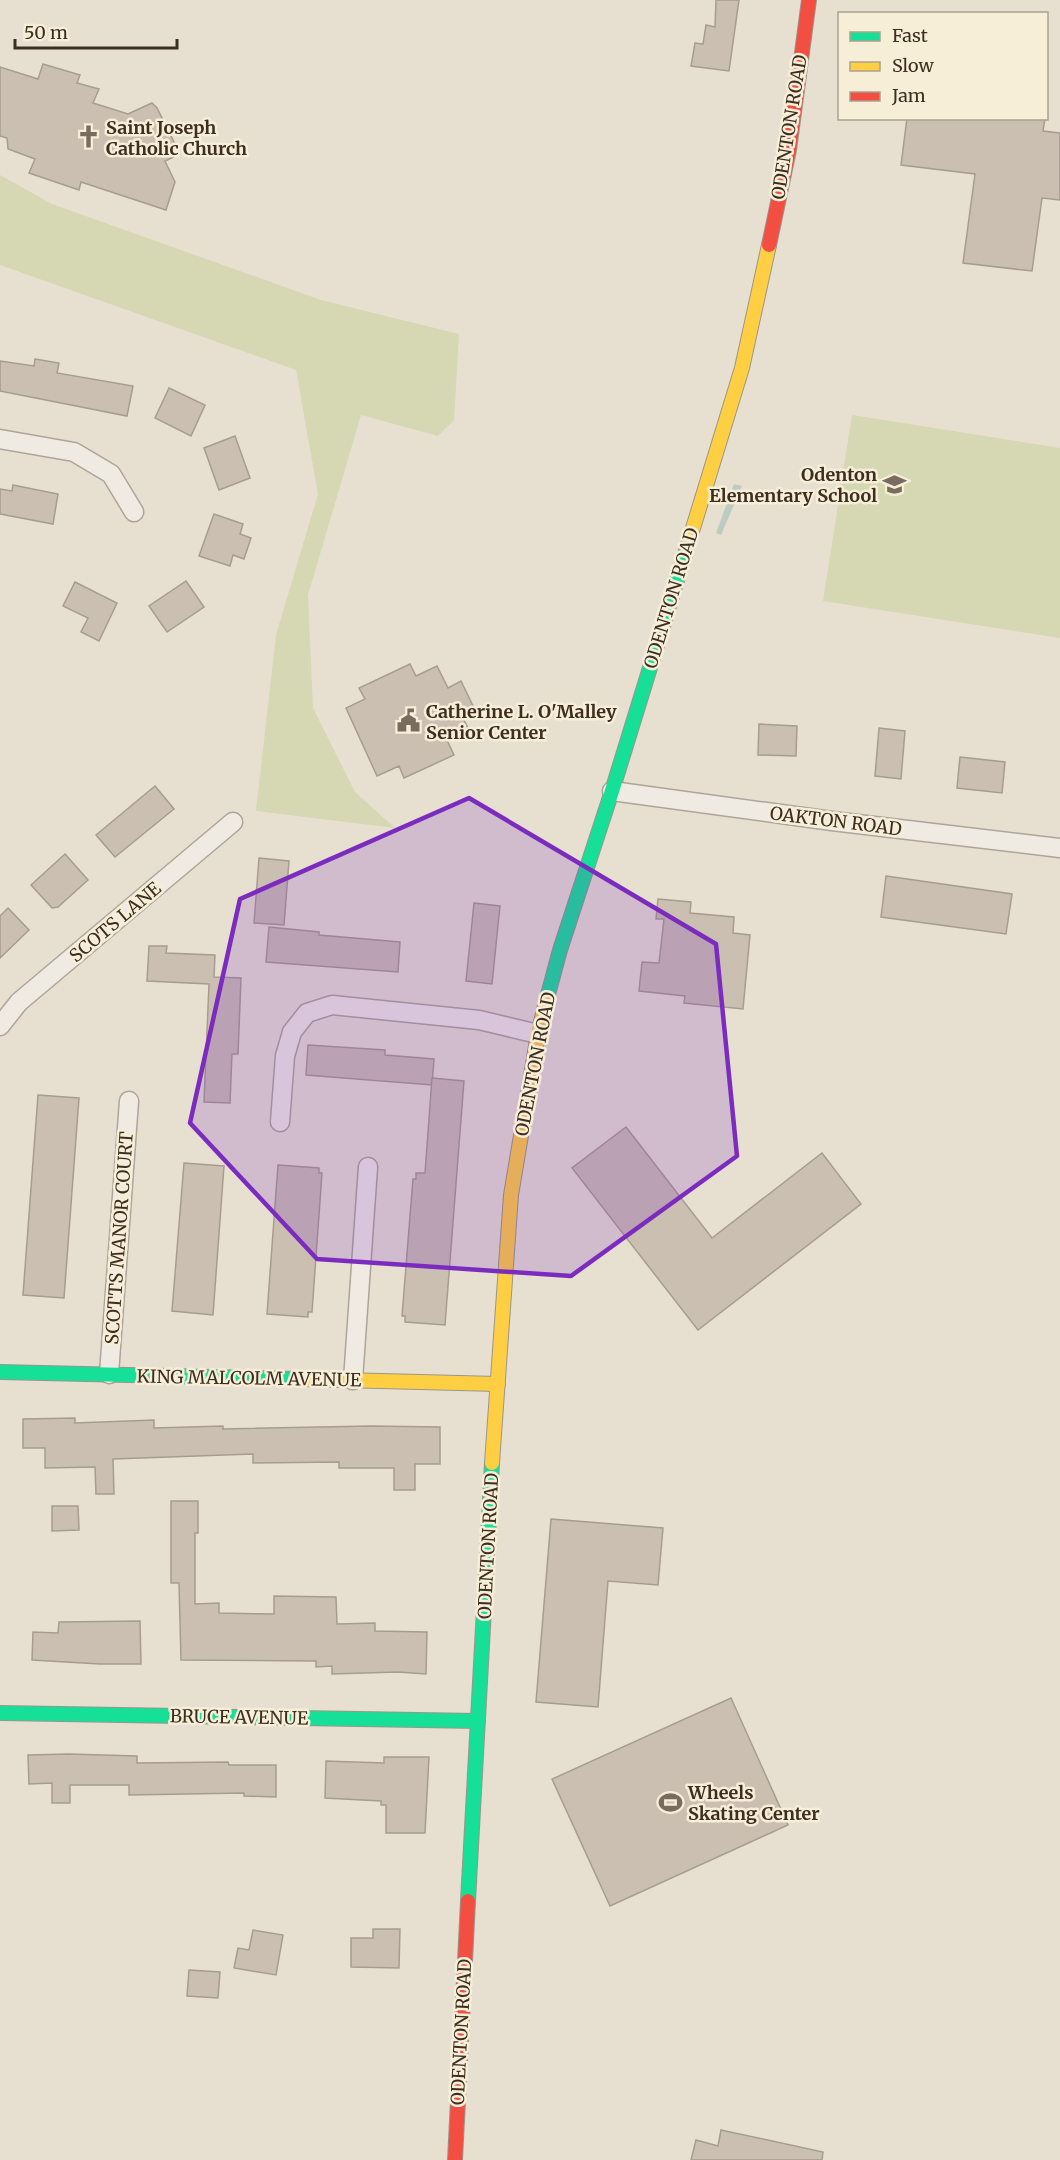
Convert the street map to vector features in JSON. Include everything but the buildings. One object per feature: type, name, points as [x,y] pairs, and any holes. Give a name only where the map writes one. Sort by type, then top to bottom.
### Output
[{"type":"street","name":"ODENTON ROAD","points":[[455,2160],[478,1721],[511,1195],[538,1034],[560,950],[612,791],[742,368],[789,150],[808,0]]},
{"type":"street","points":[[0,439],[74,452],[111,474],[134,512]]},
{"type":"street","name":"OAKTON ROAD","points":[[612,791],[832,821],[1060,848]]},
{"type":"street","name":"SCOTS LANE","points":[[0,1026],[19,1002],[233,822]]},
{"type":"street","points":[[280,1122],[285,1056],[292,1032],[307,1013],[332,1005],[479,1020],[538,1034]]},
{"type":"street","name":"SCOTTS MANOR COURT","points":[[109,1374],[129,1101]]},
{"type":"street","points":[[353,1380],[368,1167]]},
{"type":"street","name":"KING MALCOLM AVENUE","points":[[0,1372],[498,1384]]},
{"type":"street","name":"BRUCE AVENUE","points":[[0,1713],[478,1721]]},
{"type":"highlighted area","points":[[469,798],[716,944],[737,1156],[571,1276],[317,1259],[190,1123],[240,899]]},
{"type":"green space","points":[[0,175],[52,204],[321,300],[459,334],[454,420],[438,436],[361,415],[308,595],[313,708],[355,792],[395,828],[256,811],[276,635],[318,494],[296,370],[0,265]]},
{"type":"green space","points":[[852,415],[1060,448],[1060,638],[823,601]]},
{"type":"shaded area","points":[[734,484],[742,486],[721,535],[716,533]]},
{"type":"traffic: fast","points":[[546,1002],[560,950],[690,538]]},
{"type":"traffic: fast","points":[[0,1372],[302,1379]]},
{"type":"traffic: fast","points":[[468,1901],[492,1463]]},
{"type":"traffic: fast","points":[[0,1713],[478,1721]]},
{"type":"traffic: slow","points":[[690,538],[742,368],[769,245]]},
{"type":"traffic: slow","points":[[492,1463],[511,1195],[538,1034],[546,1002]]},
{"type":"traffic: slow","points":[[302,1379],[498,1384]]},
{"type":"traffic: jam","points":[[769,245],[789,150],[809,0]]},
{"type":"traffic: jam","points":[[455,2160],[468,1901]]},
{"type":"place","name":"Saint Joseph Catholic Church","points":[[88,137]]},
{"type":"place","name":"Odenton Elementary School","points":[[895,484]]},
{"type":"place","name":"Catherine L. O'Malley Senior Center","points":[[408,721]]},
{"type":"place","name":"Wheels Skating Center","points":[[670,1802]]}]
